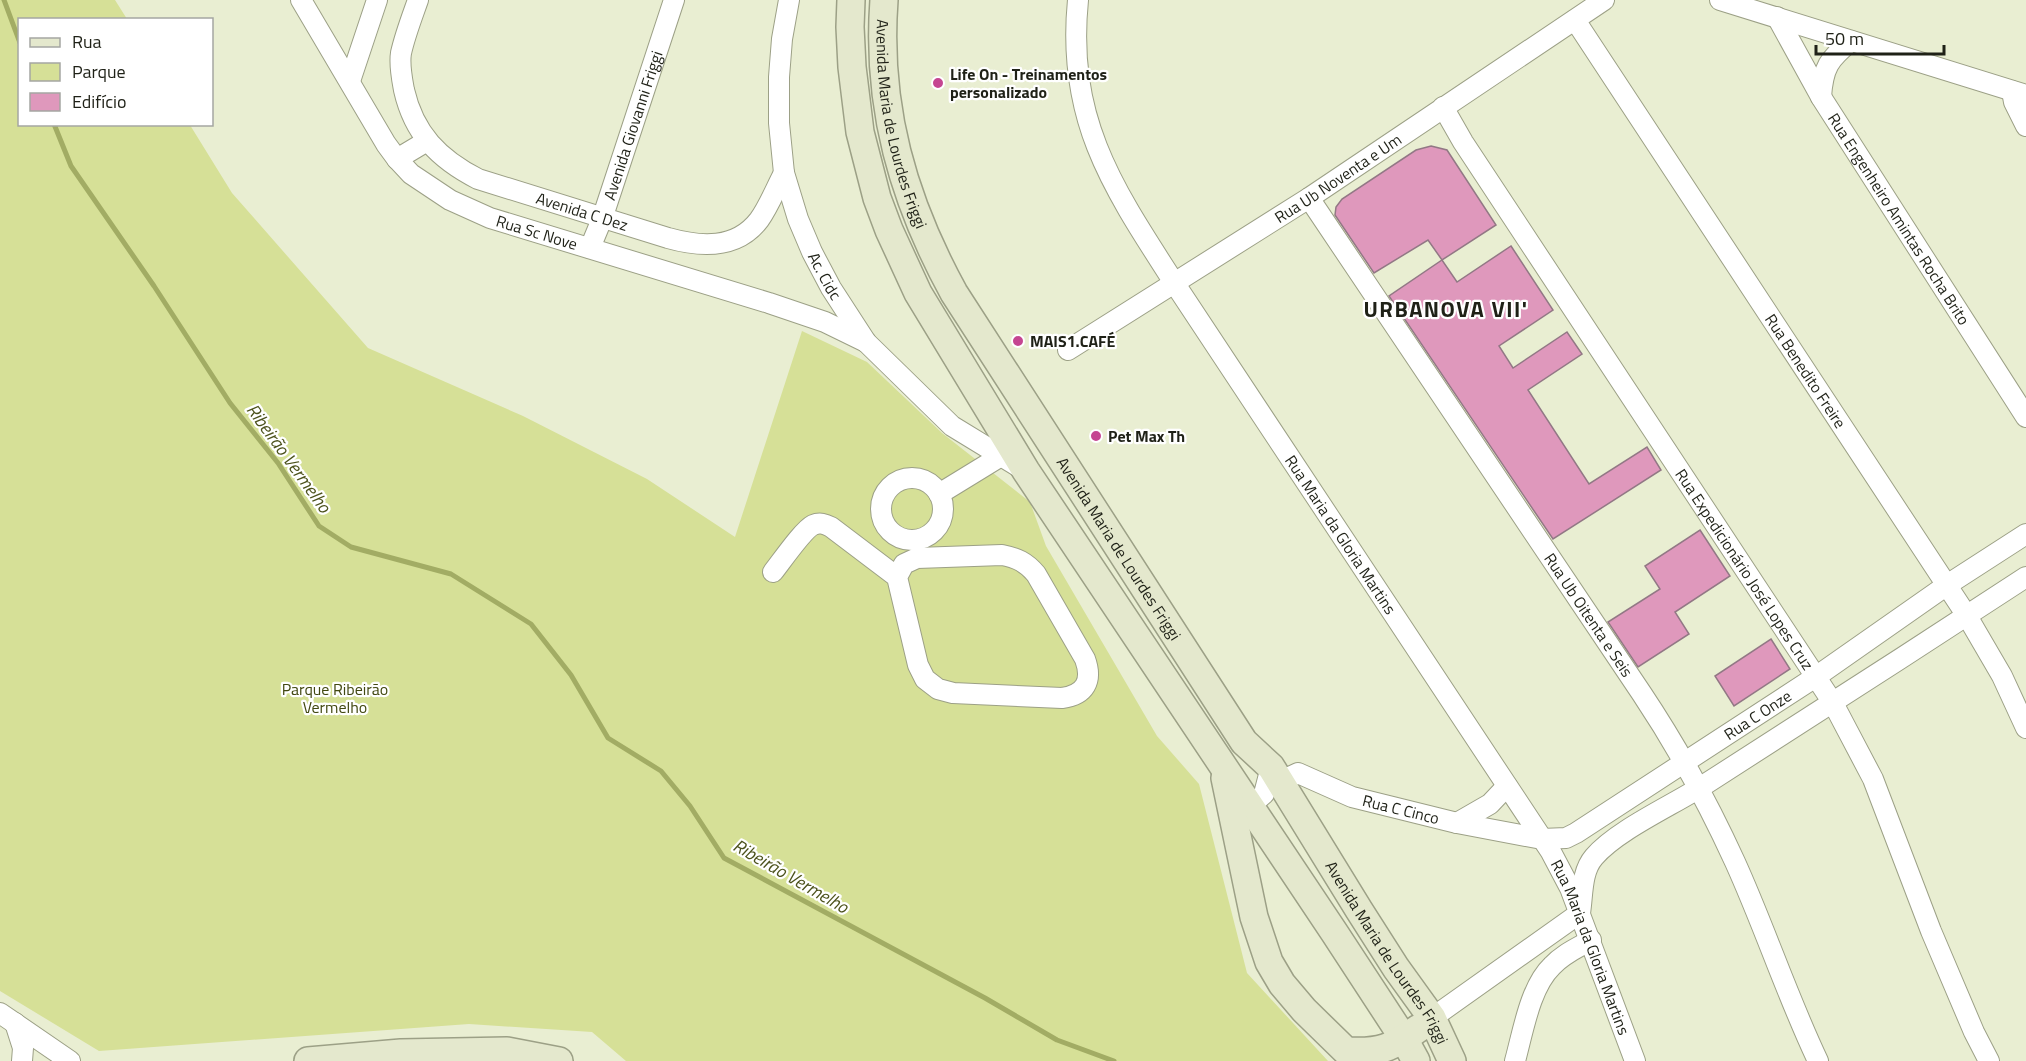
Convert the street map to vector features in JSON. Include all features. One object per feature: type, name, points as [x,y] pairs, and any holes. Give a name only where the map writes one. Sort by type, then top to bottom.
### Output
[{"type":"street","name":"Rua Sc Nove","points":[[301,0],[397,159],[411,174],[468,209],[490,218],[769,303],[825,322],[866,342]]},
{"type":"street","points":[[350,81],[377,0]]},
{"type":"street","name":"Avenida C Dez","points":[[418,0],[401,55],[407,106],[417,128],[428,141],[447,159],[478,179],[602,219],[687,243],[706,245],[724,243],[740,236],[760,218],[784,173]]},
{"type":"street","name":"Avenida Giovanni Friggi","points":[[590,248],[602,219],[674,0]]},
{"type":"street","name":"Ac. Cidc","points":[[789,0],[782,39],[779,123],[784,173],[798,219],[812,252],[831,288],[866,342],[952,426],[1026,471]]},
{"type":"street","name":"Avenida Maria de Lourdes Friggi","points":[[851,0],[852,67],[860,132],[889,230],[918,293],[1026,471],[1410,1050]]},
{"type":"street","name":"Avenida Maria de Lourdes Friggi","points":[[884,0],[884,76],[889,122],[905,183],[923,233],[937,262],[954,293],[1244,742],[1271,768],[1366,920],[1432,1018],[1452,1061]]},
{"type":"street","name":"Rua Maria da Gloria Martins","points":[[1078,0],[1077,73],[1080,95],[1090,129],[1109,177],[1175,284],[1542,840],[1570,888],[1635,1061]]},
{"type":"street","name":"Rua Ub Noventa e Um","points":[[1068,350],[1309,198],[1604,0]]},
{"type":"street","points":[[1720,0],[2019,93],[2014,102],[2026,126]]},
{"type":"street","name":"Rua Engenheiro Amintas Rocha Brito","points":[[1777,17],[1821,97],[2026,417]]},
{"type":"street","name":"Rua Benedito Freire","points":[[1575,20],[1967,616],[2002,676],[2026,728]]},
{"type":"street","points":[[1821,97],[1822,78],[1826,67],[1831,59],[1851,41]]},
{"type":"street","name":"Rua Expedicionário José Lopes Cruz","points":[[1443,107],[1469,151],[1833,703],[1873,779],[1931,931],[1974,1032],[1989,1061]]},
{"type":"street","points":[[397,159],[428,141]]},
{"type":"street","name":"Rua Ub Oitenta e Seis","points":[[1309,198],[1636,684],[1685,761],[1736,864],[1786,990],[1818,1061]]},
{"type":"street","points":[[939,494],[1001,456]]},
{"type":"street","points":[[897,577],[910,545],[931,534],[937,528],[943,511],[939,494],[934,487],[918,479],[901,480],[893,484],[887,491],[881,507],[885,524],[910,545]]},
{"type":"street","points":[[773,572],[806,530],[823,523],[897,577],[918,665],[925,679],[938,689],[953,693],[1062,698],[1072,697],[1082,691],[1088,681],[1089,670],[1085,659],[1036,574],[1027,563],[1015,557],[1002,555],[910,545],[861,550]]},
{"type":"street","name":"Rua C Onze","points":[[1542,840],[1559,839],[1576,833],[1817,676],[1947,585],[2026,534]]},
{"type":"street","name":"Rua C Onze","points":[[1580,913],[1585,873],[1591,860],[1622,835],[1700,788],[2026,577]]},
{"type":"street","points":[[1244,742],[1264,748],[1298,773]]},
{"type":"street","points":[[1223,767],[1254,917],[1269,962],[1282,984],[1304,1010],[1353,1056],[1388,1048],[1410,1050],[1432,1018],[1580,913]]},
{"type":"street","points":[[1250,806],[1264,794],[1271,768]]},
{"type":"street","name":"Rua C Cinco","points":[[1271,768],[1283,780],[1298,773],[1352,797],[1457,823],[1542,840]]},
{"type":"street","points":[[1457,823],[1490,804],[1507,786]]},
{"type":"street","points":[[1515,1061],[1541,978],[1560,958],[1591,940]]},
{"type":"street","points":[[7,1018],[23,1048],[21,1061]]},
{"type":"street","points":[[7,1018],[70,1061]]},
{"type":"street","points":[[308,1061],[401,1053],[507,1051],[559,1061]]},
{"type":"green space","name":"Parque Ribeirão Vermelho","points":[[0,0],[115,0],[126,18],[18,18],[18,126],[191,126],[232,193],[368,348],[523,416],[647,479],[735,537],[802,331],[867,362],[942,433],[1030,502],[1046,546],[1157,736],[1199,784],[1247,973],[1328,1061],[626,1061],[592,1032],[469,1024],[99,1051],[0,991]]},
{"type":"building","points":[[1431,146],[1447,150],[1496,225],[1442,260],[1428,240],[1374,273],[1335,215],[1336,207],[1342,199],[1416,150]]},
{"type":"building","points":[[1511,246],[1553,310],[1499,346],[1513,368],[1567,332],[1582,354],[1528,390],[1589,484],[1647,447],[1661,470],[1553,539],[1389,296],[1442,260],[1457,282]]},
{"type":"building","points":[[1700,530],[1730,576],[1675,612],[1689,634],[1638,667],[1608,622],[1660,589],[1645,566]]},
{"type":"building","points":[[1771,639],[1790,669],[1734,706],[1715,676]]},
{"type":"waterway","name":"Ribeirão Vermelho","points":[[4,0],[18,38]]},
{"type":"waterway","name":"Ribeirão Vermelho","points":[[55,126],[71,166],[154,286],[230,403],[278,463],[319,526],[351,547],[451,574],[531,624],[571,675],[608,738],[661,771],[690,806],[724,858],[985,998],[1057,1040],[1114,1061]]},
{"type":"place","name":"Life On - Treinamentos personalizado","points":[[938,83]]},
{"type":"place","name":"MAIS1.CAFÉ","points":[[1018,341]]},
{"type":"place","name":"Pet Max Th","points":[[1096,436]]},
{"type":"district","name":"URBANOVA VII'","points":[[1446,309]]}]
